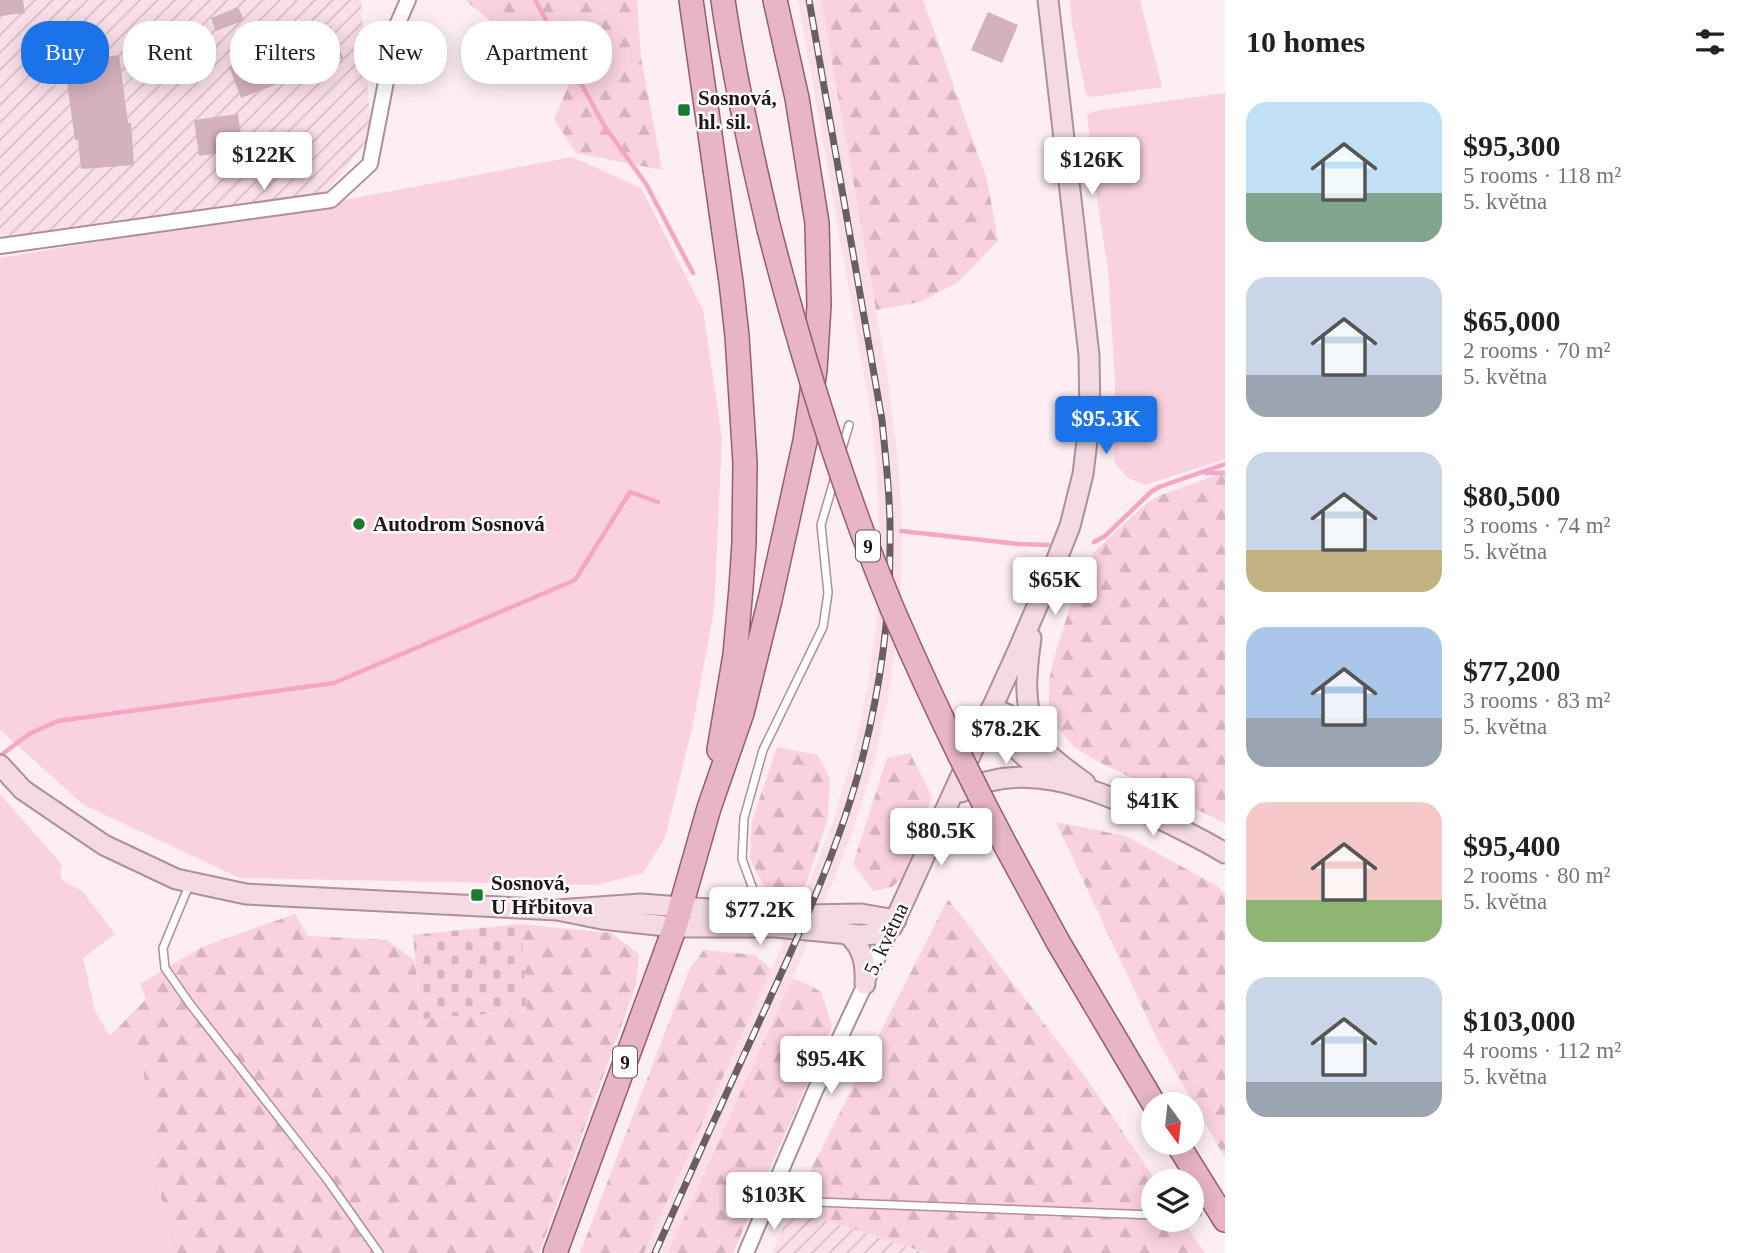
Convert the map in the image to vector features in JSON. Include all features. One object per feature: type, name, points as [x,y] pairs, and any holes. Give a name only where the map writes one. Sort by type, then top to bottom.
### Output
[{"type":"main road","name":"9","points":[[691,0],[731,282],[745,463],[744,543],[735,655],[709,808]]},
{"type":"main road","name":"9","points":[[723,0],[753,160],[792,320],[835,455],[891,606],[958,752],[1007,848],[1058,942],[1147,1092]]},
{"type":"main road","name":"9","points":[[555,1253],[678,917],[709,808],[743,713],[806,441],[816,370],[819,306],[817,223],[797,98],[775,0]]},
{"type":"main road","points":[[1184,1155],[1225,1220]]},
{"type":"street","points":[[0,246],[331,200],[370,164],[397,25],[408,0]]},
{"type":"street","name":"5. května","points":[[746,1253],[815,1091],[1034,615],[1065,540],[1074,508],[1087,447],[1090,365],[1048,0]]},
{"type":"street","points":[[1034,615],[1025,688],[1028,712],[1039,743]]},
{"type":"street","points":[[991,709],[1017,719],[1066,770],[1097,791]]},
{"type":"street","points":[[991,709],[999,727],[1013,745],[1039,768],[1064,782]]},
{"type":"street","points":[[0,765],[23,790],[104,845],[176,879],[246,894],[558,910],[641,904],[678,917],[846,933],[877,934],[894,924]]},
{"type":"street","points":[[950,799],[994,779],[1022,776],[1064,782],[1097,791],[1172,824],[1225,853]]},
{"type":"street","points":[[678,917],[761,913],[861,914],[894,924]]},
{"type":"street","points":[[846,933],[854,939],[861,951],[865,984]]},
{"type":"lane","points":[[761,913],[742,859],[744,818],[763,750],[823,627],[828,593],[821,524],[849,425]]},
{"type":"lane","points":[[191,883],[163,948],[165,968],[326,1178],[379,1253]]},
{"type":"lane","points":[[771,1197],[816,1202],[1141,1215]]},
{"type":"shaded area","points":[[0,0],[361,0],[363,21],[354,21],[354,84],[367,84],[371,135],[327,192],[0,239]]},
{"type":"shaded area","points":[[798,0],[821,0],[888,377],[902,523],[901,595],[896,646],[875,760],[854,828],[832,884],[668,1253],[644,1253],[771,970],[833,821],[853,754],[874,643],[880,545],[872,421]]},
{"type":"shaded area","points":[[791,1209],[927,1253],[772,1253]]},
{"type":"green space","points":[[465,0],[637,0],[641,58],[662,170],[576,153],[554,119],[568,84],[612,84],[612,21],[491,21]]},
{"type":"green space","points":[[821,0],[923,0],[987,180],[998,241],[958,282],[920,302],[876,310]]},
{"type":"green space","points":[[1070,0],[1140,0],[1162,87],[1092,97],[1086,95],[1072,25]]},
{"type":"green space","points":[[1225,93],[1225,459],[1145,485],[1128,478],[1114,462],[1115,381],[1108,269],[1087,114]]},
{"type":"green space","name":"Autodrom Sosnová","points":[[572,157],[641,188],[703,310],[722,438],[714,610],[692,728],[665,838],[643,873],[596,885],[240,878],[84,805],[0,730],[0,258],[318,205]]},
{"type":"green space","points":[[1225,472],[1225,823],[1075,748],[1055,724],[1050,711],[1049,680],[1081,571],[1094,552],[1147,503],[1161,495]]},
{"type":"green space","points":[[777,747],[818,755],[830,779],[828,818],[797,911],[775,907],[750,859],[752,821]]},
{"type":"green space","points":[[910,753],[932,797],[903,878],[892,887],[873,891],[853,864],[887,758]]},
{"type":"green space","points":[[0,794],[62,865],[62,880],[82,891],[115,934],[83,958],[95,1011],[109,1035],[124,1036],[141,1053],[158,1182],[173,1253],[0,1253]]},
{"type":"green space","points":[[1056,822],[1126,836],[1217,886],[1225,894],[1225,1158],[1204,1121],[1204,1092],[1187,1092],[1159,1043]]},
{"type":"green space","points":[[948,899],[1086,1078],[1148,1169],[1141,1169],[1141,1232],[1190,1232],[1205,1253],[927,1253],[791,1209]]},
{"type":"green space","points":[[295,914],[308,936],[387,940],[415,961],[421,1019],[527,1011],[521,924],[611,933],[639,954],[636,985],[539,1253],[173,1253],[158,1182],[141,1053],[124,1036],[110,1036],[146,999],[140,984],[202,947]]},
{"type":"green space","points":[[521,924],[527,1011],[421,1019],[413,935]]},
{"type":"green space","points":[[704,950],[755,955],[771,970],[644,1253],[580,1253],[690,968]]},
{"type":"green space","points":[[792,979],[821,992],[832,1026],[733,1253],[668,1253]]},
{"type":"building","points":[[0,0],[23,0],[25,13],[0,16]]},
{"type":"building","points":[[238,7],[244,20],[230,21],[230,26],[216,31],[216,21],[211,18]]},
{"type":"building","points":[[988,12],[1018,25],[1002,63],[971,50]]},
{"type":"building","points":[[119,55],[128,123],[131,123],[134,165],[81,169],[67,84],[109,84],[109,56]]},
{"type":"building","points":[[236,84],[277,84],[241,98]]},
{"type":"building","points":[[238,114],[246,171],[229,173],[227,152],[199,156],[194,120]]},
{"type":"waterway","points":[[535,0],[605,127],[646,184],[693,273]]},
{"type":"waterway","points":[[1094,542],[1105,536],[1152,491],[1225,464]]},
{"type":"waterway","points":[[1206,473],[1225,473]]},
{"type":"waterway","points":[[0,756],[29,734],[58,721],[334,683],[575,580],[630,492],[658,502]]},
{"type":"waterway","points":[[901,531],[1048,545]]},
{"type":"railway","points":[[655,1253],[794,946],[844,821],[863,756],[883,652],[890,573],[890,531],[882,420],[809,0]]},
{"type":"place","name":"Sosnová, hl. sil.","points":[[684,110]]},
{"type":"place","name":"Autodrom Sosnová","points":[[359,524]]},
{"type":"place","name":"Sosnová, U Hřbitova","points":[[477,895]]}]
